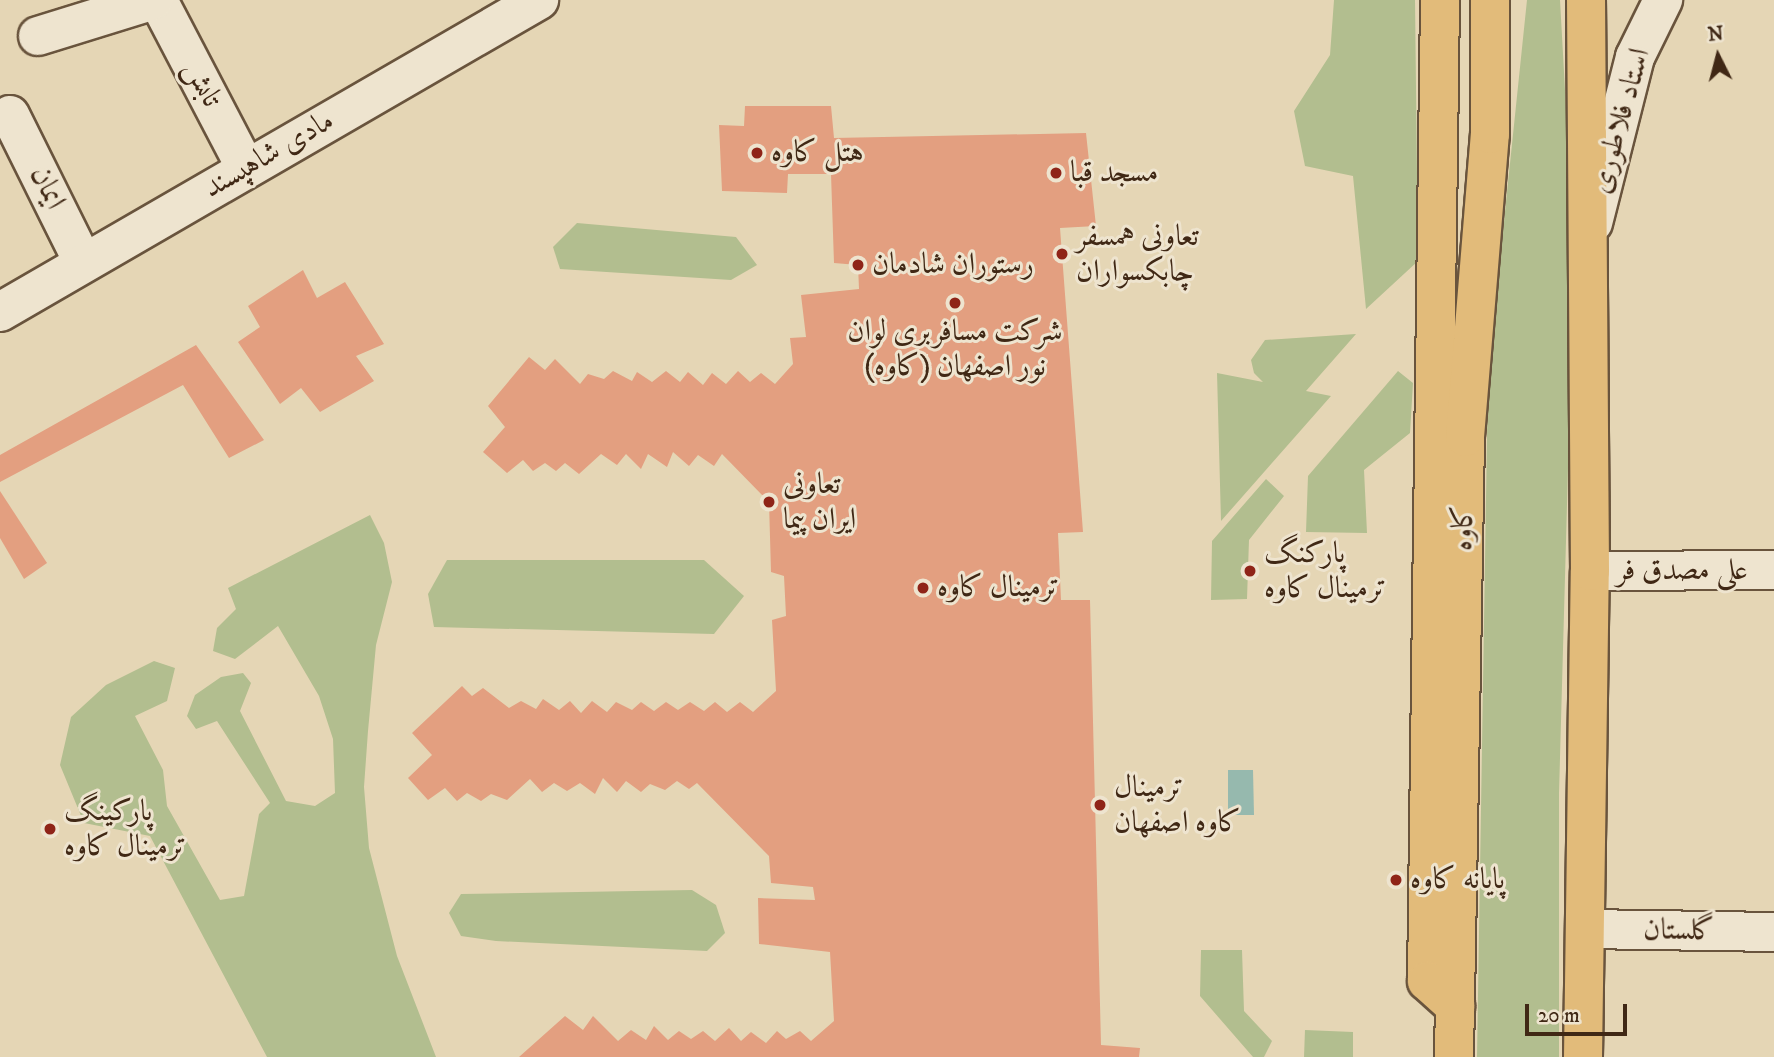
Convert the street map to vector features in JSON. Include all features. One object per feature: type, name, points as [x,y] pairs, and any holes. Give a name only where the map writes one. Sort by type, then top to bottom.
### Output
[{"type":"main road","points":[[1440,0],[1427,981],[1455,1006]]},
{"type":"main road","name":"کاوه","points":[[1454,1057],[1465,437],[1490,134],[1490,0]]},
{"type":"main road","points":[[1583,1057],[1590,571],[1587,0]]},
{"type":"main road","points":[[1587,93],[1606,0]]},
{"type":"street","name":"تابش","points":[[38,36],[156,0],[246,168]]},
{"type":"street","name":"مادی شاهپسند","points":[[0,312],[539,0]]},
{"type":"street","name":"استاد فلاطوری","points":[[1588,245],[1635,57],[1663,0]]},
{"type":"street","name":"ایمان","points":[[10,115],[83,262]]},
{"type":"street","name":"علی مصدق فر","points":[[1590,571],[1774,570]]},
{"type":"street","name":"گلستان","points":[[1585,929],[1774,932]]},
{"type":"green space","points":[[1334,0],[1415,0],[1418,261],[1366,309],[1353,176],[1305,166],[1294,111],[1330,55]]},
{"type":"green space","points":[[1527,0],[1560,0],[1574,252],[1559,794],[1559,1057],[1477,1057],[1488,375]]},
{"type":"green space","points":[[577,223],[736,237],[757,265],[731,280],[560,269],[553,247]]},
{"type":"green space","points":[[1356,334],[1306,391],[1331,396],[1221,521],[1217,373],[1263,382],[1254,373],[1251,360],[1265,340]]},
{"type":"green space","points":[[1398,371],[1413,383],[1410,433],[1364,470],[1367,533],[1306,532],[1308,476]]},
{"type":"green space","points":[[1266,479],[1284,496],[1249,540],[1247,599],[1211,600],[1212,541]]},
{"type":"green space","points":[[370,515],[384,543],[392,582],[376,645],[368,731],[364,787],[369,848],[397,956],[436,1057],[267,1057],[150,836],[84,823],[60,765],[71,717],[106,685],[154,661],[175,668],[167,701],[135,716],[163,770],[167,806],[220,900],[244,896],[259,814],[270,803],[217,721],[196,729],[187,716],[195,695],[221,677],[243,673],[251,683],[240,711],[286,801],[315,806],[335,793],[333,739],[319,696],[278,626],[235,659],[213,651],[217,628],[236,609],[228,588]]},
{"type":"green space","points":[[447,560],[704,560],[744,596],[714,634],[434,627],[428,594]]},
{"type":"green space","points":[[692,890],[716,905],[725,933],[707,951],[496,941],[461,936],[449,913],[461,894]]},
{"type":"green space","points":[[1201,950],[1242,950],[1244,1011],[1272,1041],[1264,1057],[1253,1057],[1200,996]]},
{"type":"green space","points":[[1305,1030],[1353,1032],[1353,1057],[1304,1057]]},
{"type":"water","points":[[1228,770],[1253,770],[1254,815],[1228,815]]},
{"type":"building","name":"ترمینال کاوه","points":[[745,106],[831,106],[834,138],[1086,133],[1096,226],[1060,228],[1083,532],[1058,533],[1061,600],[1090,600],[1101,1045],[1140,1048],[1139,1057],[519,1057],[565,1016],[583,1030],[593,1016],[618,1041],[631,1030],[646,1040],[654,1026],[668,1040],[679,1031],[691,1039],[703,1031],[715,1041],[729,1028],[741,1041],[751,1032],[766,1043],[777,1031],[786,1039],[800,1031],[811,1041],[834,1021],[830,952],[759,944],[758,898],[815,900],[813,887],[771,883],[769,856],[697,783],[689,789],[677,781],[665,790],[650,784],[641,792],[626,781],[617,792],[603,778],[595,794],[580,783],[567,791],[554,783],[542,792],[530,779],[507,800],[491,794],[481,801],[467,793],[457,801],[445,788],[428,800],[408,778],[432,755],[412,733],[462,686],[472,696],[483,688],[509,708],[521,701],[536,709],[543,699],[559,710],[570,701],[581,713],[592,701],[607,712],[616,702],[632,710],[641,702],[654,711],[666,702],[678,710],[690,702],[704,711],[715,702],[727,712],[740,702],[753,712],[776,691],[772,620],[786,616],[784,576],[771,572],[769,502],[722,454],[714,466],[698,455],[689,466],[673,452],[667,467],[648,454],[641,469],[626,454],[617,465],[601,454],[579,474],[565,463],[556,471],[545,463],[533,471],[523,460],[507,473],[483,452],[505,427],[488,406],[529,357],[545,370],[555,359],[580,384],[588,374],[604,379],[613,371],[632,381],[637,372],[652,382],[666,371],[680,382],[688,372],[703,385],[712,373],[726,384],[738,371],[750,382],[761,373],[775,384],[793,364],[790,338],[806,337],[801,295],[859,289],[858,265],[834,263],[831,174],[788,174],[787,193],[722,191],[719,125],[744,126]]},
{"type":"building","points":[[303,270],[317,298],[345,282],[384,344],[356,356],[374,381],[320,412],[301,388],[280,404],[238,342],[260,327],[248,306]]},
{"type":"building","points":[[196,345],[264,440],[229,458],[183,385],[0,482],[0,455]]},
{"type":"building","points":[[0,491],[47,563],[24,579],[0,538]]},
{"type":"place","name":"هتل کاوه","points":[[757,153]]},
{"type":"place","name":"مسجد قبا","points":[[1056,173]]},
{"type":"place","name":"تعاونی همسفر چابکسواران","points":[[1062,254]]},
{"type":"place","name":"رستوران شادمان","points":[[858,265]]},
{"type":"place","name":"شرکت مسافربری لوان نور اصفهان (کاوه)","points":[[955,303]]},
{"type":"place","name":"تعاونی ایران پیما","points":[[769,502]]},
{"type":"place","name":"پارکنگ ترمینال کاوه","points":[[1250,571]]},
{"type":"place","name":"ترمینال کاوه","points":[[923,588]]},
{"type":"place","name":"ترمینال کاوه اصفهان","points":[[1100,805]]},
{"type":"place","name":"پارکینگ ترمینال کاوه","points":[[50,829]]},
{"type":"place","name":"پایانه کاوه","points":[[1396,880]]}]
